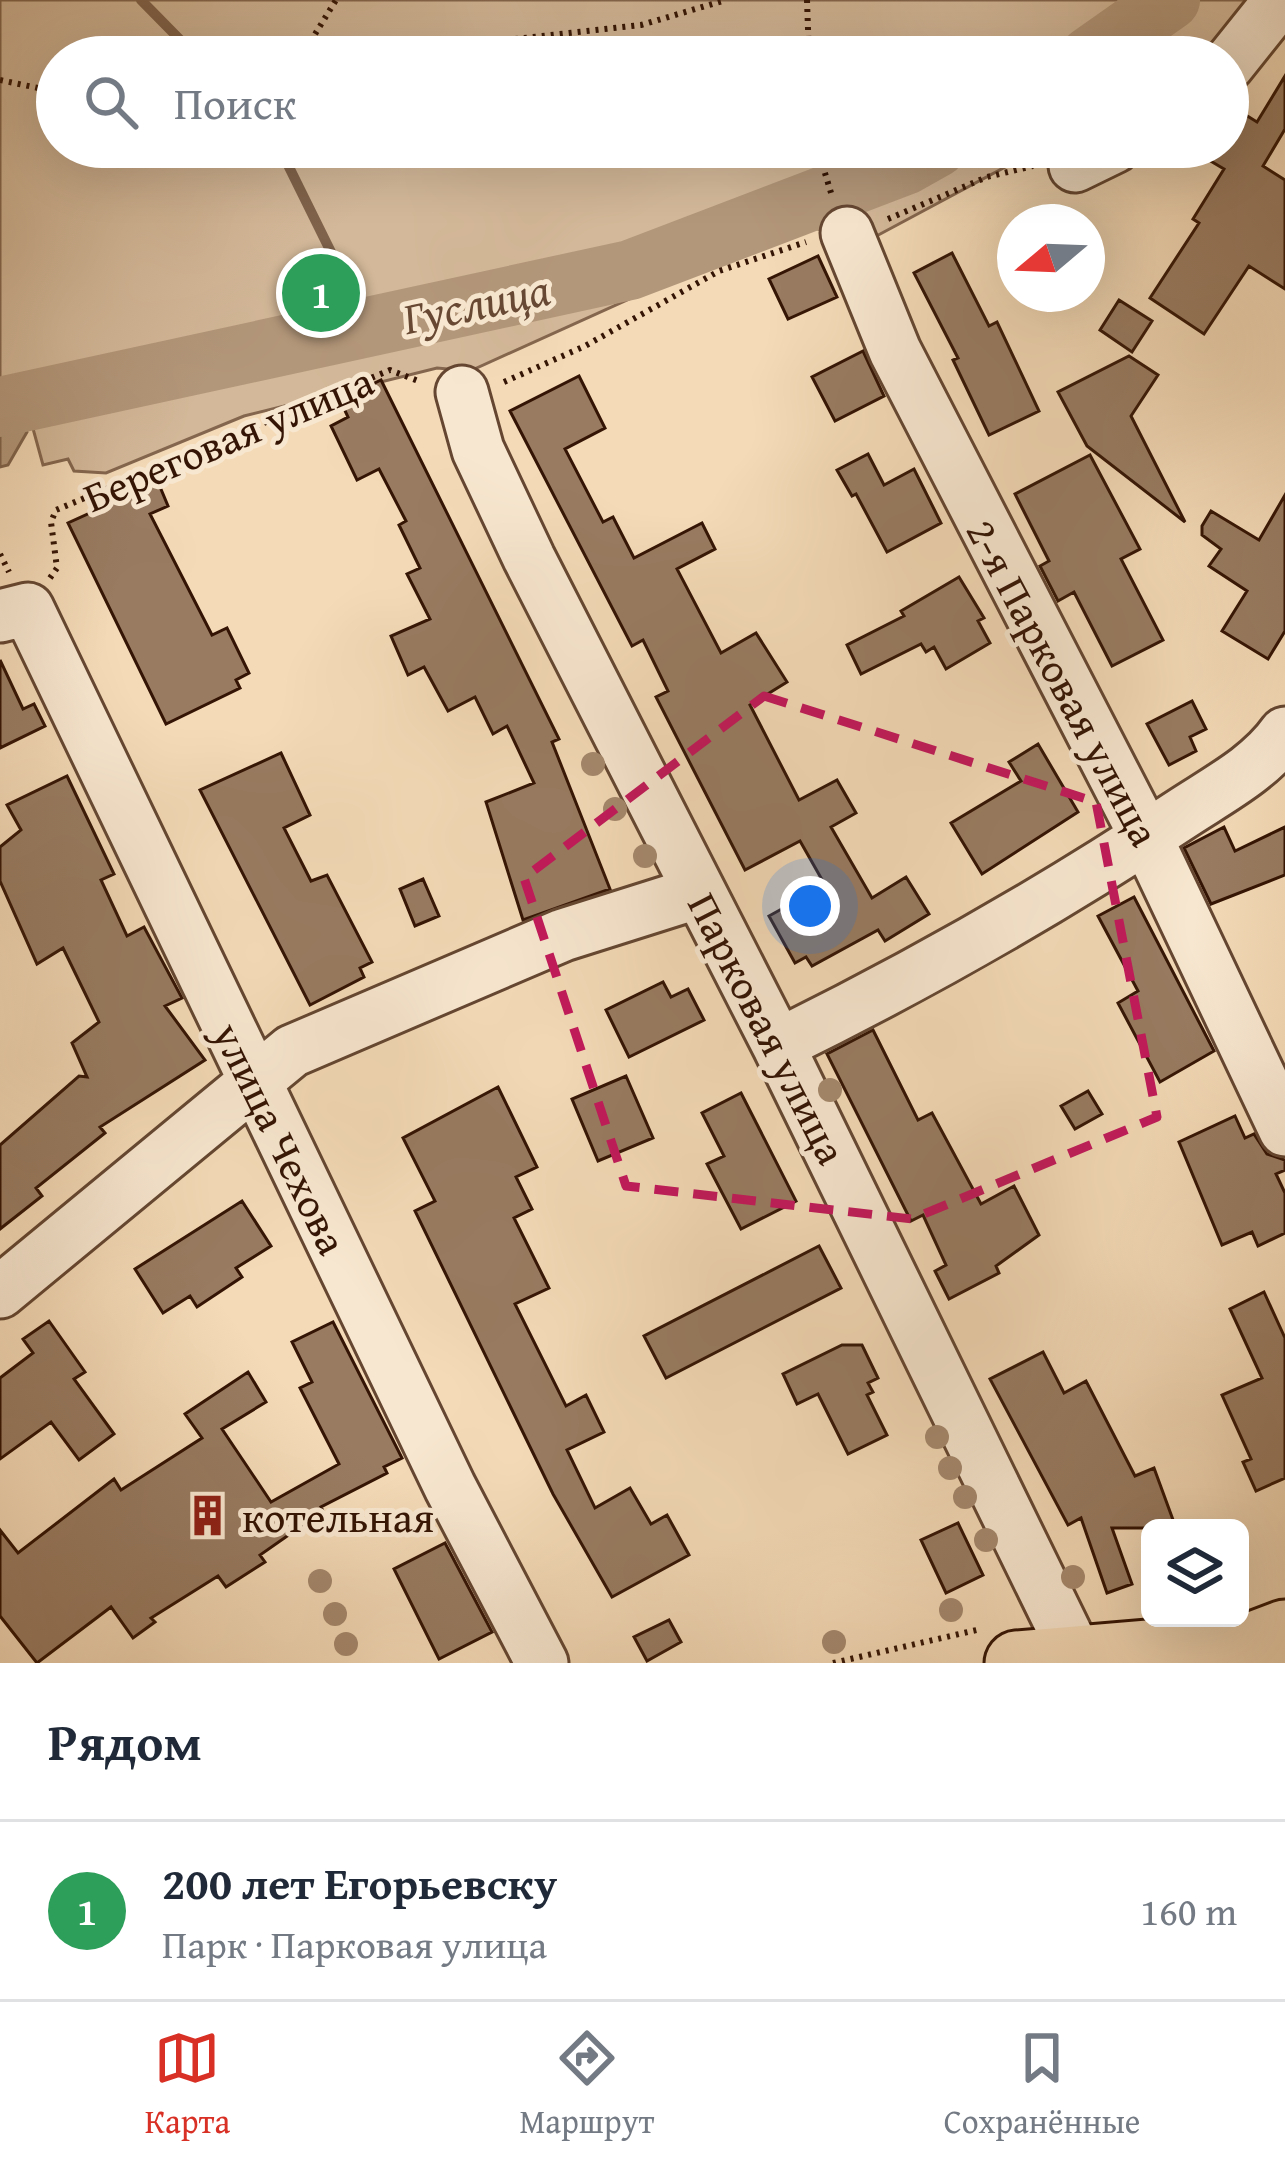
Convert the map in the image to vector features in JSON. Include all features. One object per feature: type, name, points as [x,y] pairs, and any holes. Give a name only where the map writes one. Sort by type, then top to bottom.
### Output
[{"type":"main road","points":[[1040,1653],[1256,1642],[1285,1632]]},
{"type":"street","points":[[1249,38],[1280,0]]},
{"type":"street","name":"2-я Парковая улица","points":[[847,233],[895,351],[1146,837],[1285,1130]]},
{"type":"street","name":"Парковая улица","points":[[462,392],[478,450],[498,494],[778,1045],[1040,1653]]},
{"type":"street","name":"улица Чехова","points":[[14,612],[542,1663]]},
{"type":"street","points":[[778,1045],[963,950],[1250,769],[1285,733]]},
{"type":"street","points":[[0,1292],[292,1051],[563,935],[699,892]]},
{"type":"path","points":[[314,36],[336,0]]},
{"type":"path","points":[[542,36],[641,25],[727,0]]},
{"type":"path","points":[[807,0],[808,36]]},
{"type":"path","points":[[0,80],[36,88]]},
{"type":"path","points":[[462,392],[534,372],[719,271],[847,233],[1022,168]]},
{"type":"path","name":"Береговая улица","points":[[14,612],[57,568],[52,522],[56,510],[390,370],[412,381],[462,392]]},
{"type":"path","points":[[833,1663],[1040,1653]]},
{"type":"highlighted area","points":[[764,696],[1096,802],[1157,1117],[912,1219],[626,1186],[524,878]]},
{"type":"shaded area","points":[[0,0],[1261,0],[1229,36],[36,36],[36,168],[1004,168],[869,240],[795,224],[470,371],[437,368],[244,416],[106,473],[74,471],[68,459],[43,465],[26,403],[0,379]]},
{"type":"shaded area","points":[[0,392],[17,395],[27,432],[8,465],[0,467]]},
{"type":"building","points":[[1285,76],[1285,129],[1263,166],[1285,180],[1285,289],[1249,266],[1204,334],[1150,298],[1199,223],[1193,219],[1222,168],[1249,168],[1249,117],[1257,122]]},
{"type":"building","points":[[952,253],[989,326],[997,322],[1039,411],[989,435],[953,360],[958,358],[914,273]]},
{"type":"building","points":[[818,256],[837,297],[788,319],[769,279]]},
{"type":"building","points":[[1119,300],[1152,321],[1132,352],[1100,330]]},
{"type":"building","points":[[863,351],[884,396],[835,421],[812,377]]},
{"type":"building","points":[[1129,356],[1158,375],[1131,416],[1185,522],[1087,446],[1058,392]]},
{"type":"building","points":[[579,376],[605,428],[565,449],[603,522],[613,517],[634,558],[702,523],[715,549],[677,569],[721,653],[756,633],[787,682],[750,705],[799,800],[837,780],[856,813],[831,827],[872,898],[906,877],[929,914],[885,941],[878,930],[812,966],[806,957],[795,963],[769,916],[825,885],[800,841],[745,870],[656,697],[668,691],[643,640],[632,646],[510,411]]},
{"type":"building","points":[[381,380],[559,739],[552,742],[610,889],[523,920],[486,802],[534,783],[507,726],[493,734],[475,697],[448,711],[424,667],[408,675],[391,636],[430,619],[407,574],[420,568],[399,525],[406,521],[379,469],[357,480],[331,426],[348,417],[340,400]]},
{"type":"building","points":[[868,454],[884,485],[914,469],[941,523],[887,552],[856,494],[852,496],[837,470]]},
{"type":"building","points":[[1090,455],[1140,549],[1121,559],[1163,640],[1112,666],[1074,592],[1058,601],[1040,566],[1049,561],[1015,494]]},
{"type":"building","points":[[158,482],[168,506],[150,514],[212,635],[227,628],[249,673],[236,680],[240,688],[166,724],[68,523]]},
{"type":"building","points":[[1285,495],[1285,631],[1268,659],[1222,631],[1247,591],[1209,566],[1221,549],[1202,535],[1202,526],[1211,511],[1259,540]]},
{"type":"building","points":[[959,577],[984,618],[978,621],[990,643],[946,669],[934,647],[926,652],[921,644],[861,674],[847,645],[904,616],[901,611]]},
{"type":"building","points":[[0,660],[23,709],[34,704],[45,726],[0,748]]},
{"type":"building","points":[[1192,701],[1206,729],[1190,737],[1196,751],[1169,765],[1147,724]]},
{"type":"building","points":[[1038,744],[1078,812],[982,874],[951,823],[1021,781],[1009,762]]},
{"type":"building","points":[[281,753],[310,815],[284,828],[311,881],[327,875],[372,962],[360,968],[364,977],[310,1005],[200,790]]},
{"type":"building","points":[[67,776],[114,874],[101,880],[127,936],[144,927],[182,998],[165,1006],[205,1060],[100,1127],[105,1133],[36,1188],[42,1196],[0,1229],[0,1145],[79,1076],[87,1077],[72,1043],[99,1022],[63,948],[37,964],[0,881],[0,847],[21,830],[7,805]]},
{"type":"building","points":[[1224,827],[1235,851],[1285,827],[1285,875],[1211,904],[1184,848]]},
{"type":"building","points":[[423,879],[439,916],[415,926],[400,889]]},
{"type":"building","points":[[1134,897],[1214,1051],[1160,1082],[1118,1003],[1138,991],[1098,916]]},
{"type":"building","points":[[663,982],[671,997],[688,989],[704,1020],[629,1057],[606,1010]]},
{"type":"building","points":[[873,1030],[918,1120],[932,1113],[981,1204],[1014,1186],[1039,1235],[996,1266],[999,1273],[949,1299],[935,1271],[946,1265],[923,1215],[911,1221],[827,1054]]},
{"type":"building","points":[[626,1076],[653,1138],[598,1161],[572,1099]]},
{"type":"building","points":[[498,1087],[537,1167],[516,1177],[532,1209],[514,1218],[549,1288],[515,1304],[566,1406],[586,1395],[604,1432],[567,1450],[595,1508],[630,1488],[651,1524],[667,1515],[689,1555],[612,1597],[553,1494],[415,1211],[435,1201],[403,1138]]},
{"type":"building","points":[[1088,1091],[1102,1114],[1075,1129],[1061,1106]]},
{"type":"building","points":[[741,1093],[796,1201],[741,1229],[707,1164],[724,1156],[702,1113]]},
{"type":"building","points":[[1235,1116],[1245,1138],[1254,1134],[1267,1154],[1285,1160],[1285,1170],[1276,1174],[1285,1193],[1285,1233],[1258,1246],[1252,1232],[1222,1245],[1179,1142]]},
{"type":"building","points":[[242,1201],[271,1246],[236,1268],[242,1277],[197,1307],[190,1296],[163,1313],[135,1269]]},
{"type":"building","points":[[819,1246],[841,1288],[666,1378],[644,1336]]},
{"type":"building","points":[[1264,1292],[1285,1338],[1285,1478],[1256,1491],[1243,1462],[1251,1459],[1222,1395],[1262,1378],[1230,1309]]},
{"type":"building","points":[[49,1321],[85,1372],[74,1379],[114,1434],[79,1460],[51,1422],[0,1459],[0,1378],[33,1353],[23,1339]]},
{"type":"building","points":[[333,1322],[402,1458],[384,1467],[387,1473],[321,1507],[323,1511],[260,1555],[265,1562],[226,1587],[218,1576],[151,1618],[155,1622],[133,1638],[111,1607],[37,1663],[0,1616],[0,1530],[18,1553],[114,1479],[121,1490],[202,1438],[185,1414],[248,1372],[266,1402],[222,1429],[271,1502],[339,1464],[300,1388],[312,1382],[292,1342]]},
{"type":"building","points":[[842,1345],[862,1345],[878,1378],[868,1383],[873,1392],[867,1395],[887,1435],[848,1454],[818,1394],[797,1404],[783,1374]]},
{"type":"building","points":[[1043,1352],[1064,1393],[1086,1381],[1135,1476],[1154,1468],[1173,1519],[1141,1519],[1141,1528],[1112,1528],[1132,1584],[1107,1593],[1081,1518],[1068,1525],[990,1379]]},
{"type":"building","points":[[958,1523],[983,1575],[946,1593],[921,1540]]},
{"type":"building","points":[[445,1543],[492,1632],[439,1659],[394,1569]]},
{"type":"building","points":[[669,1620],[681,1642],[647,1661],[634,1637]]},
{"type":"waterway","points":[[141,0],[176,36]]},
{"type":"waterway","name":"Гуслица","points":[[1119,36],[1170,0]]},
{"type":"waterway","points":[[289,168],[369,329]]},
{"type":"waterway","name":"Гуслица","points":[[0,407],[630,270],[897,168]]},
{"type":"place","name":"200 лет Егорьевску","points":[[321,293]]},
{"type":"place","name":"котельная","points":[[208,1516]]}]
